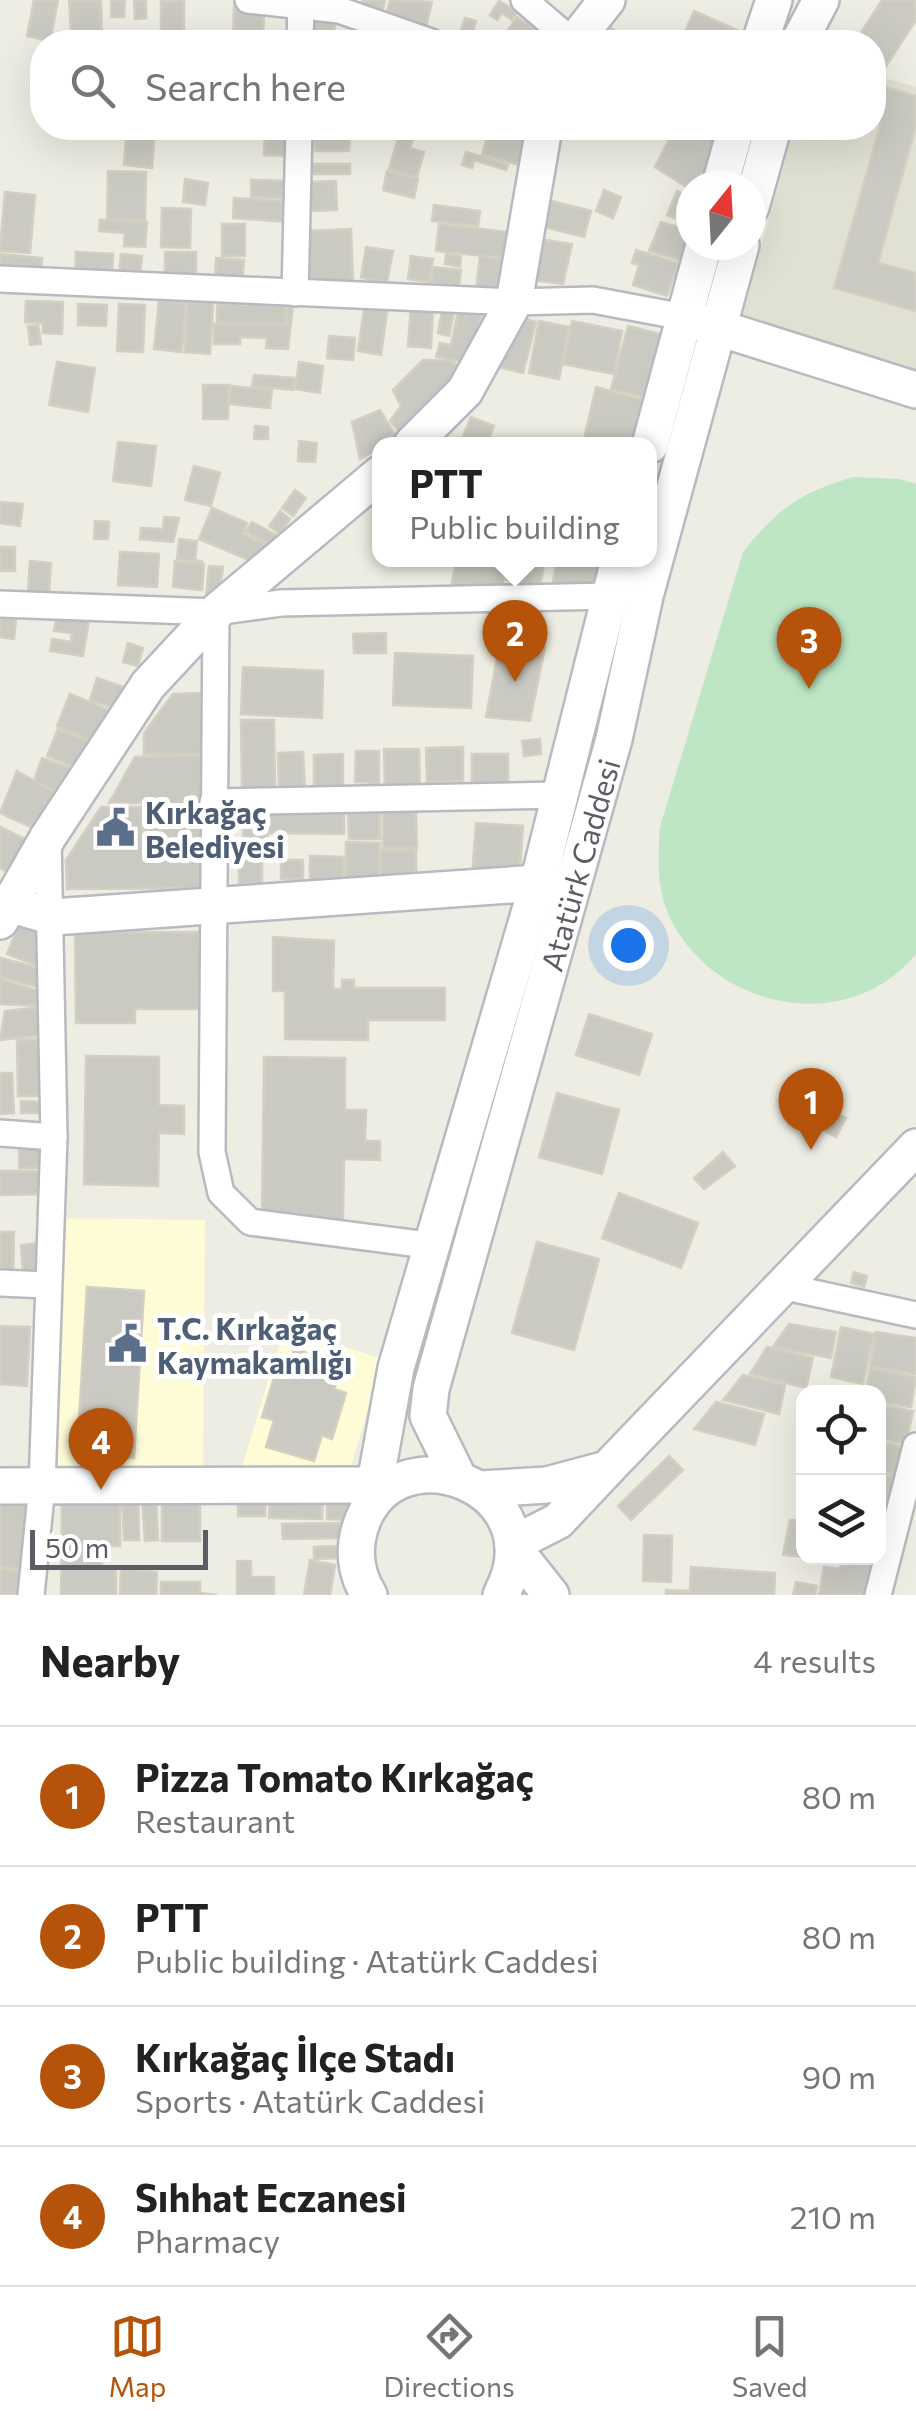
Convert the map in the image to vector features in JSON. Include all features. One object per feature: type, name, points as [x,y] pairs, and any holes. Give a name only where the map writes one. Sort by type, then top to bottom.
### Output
[{"type":"main road","points":[[583,30],[607,0]]},
{"type":"main road","points":[[764,30],[774,0]]},
{"type":"main road","points":[[805,30],[821,0]]},
{"type":"main road","points":[[419,437],[465,391],[514,302],[542,140]]},
{"type":"main road","points":[[724,170],[733,140]]},
{"type":"main road","points":[[761,170],[770,140]]},
{"type":"main road","points":[[652,437],[700,260]]},
{"type":"main road","name":"Atatürk Caddesi","points":[[657,552],[737,260]]},
{"type":"main road","points":[[684,317],[916,390]]},
{"type":"main road","points":[[372,481],[216,612],[148,685],[48,837],[5,912],[53,917],[555,888]]},
{"type":"main road","name":"Atatürk Caddesi","points":[[551,1595],[513,1546],[498,1505],[470,1483],[428,1416],[431,1389],[555,888],[560,795],[617,567]]},
{"type":"main road","name":"Atatürk Caddesi","points":[[354,1595],[362,1522],[373,1495],[396,1368],[555,888],[614,739],[653,567]]},
{"type":"main road","points":[[501,1595],[512,1571],[513,1546],[558,1521],[916,1147]]},
{"type":"main road","points":[[0,1486],[373,1495],[410,1477],[434,1474],[470,1483],[547,1486],[607,1469]]},
{"type":"main road","points":[[356,1559],[369,1595]]},
{"type":"street","points":[[248,0],[338,10],[396,30]]},
{"type":"street","points":[[524,0],[560,30]]},
{"type":"street","points":[[300,30],[301,4]]},
{"type":"street","points":[[295,293],[298,140]]},
{"type":"street","points":[[0,279],[514,302],[593,300],[684,317]]},
{"type":"street","points":[[0,604],[216,612],[280,603],[609,596]]},
{"type":"street","points":[[216,612],[212,1152],[221,1193],[250,1222],[435,1246]]},
{"type":"street","points":[[213,802],[560,795]]},
{"type":"street","points":[[30,1595],[42,1486],[54,1137],[53,917],[48,837]]},
{"type":"street","points":[[0,1133],[54,1137]]},
{"type":"street","points":[[0,1283],[46,1285]]},
{"type":"street","points":[[781,1286],[916,1315]]},
{"type":"street","points":[[878,1595],[916,1446]]},
{"type":"shaded area","points":[[886,78],[916,87],[916,378],[742,317],[758,260],[766,260],[766,230],[791,140],[886,140]]},
{"type":"shaded area","name":"T.C. Kırkağaç Kaymakamlığı","points":[[51,1218],[205,1220],[203,1470],[49,1469]]},
{"type":"shaded area","points":[[284,1328],[383,1359],[350,1470],[241,1470]]},
{"type":"green space","points":[[853,477],[900,479],[916,484],[916,954],[888,980],[855,996],[820,1003],[784,1002],[750,992],[718,974],[691,949],[670,918],[662,896],[660,827],[743,552],[791,504]]},
{"type":"building","points":[[34,0],[58,0],[52,30],[30,30],[27,36]]},
{"type":"building","points":[[69,0],[101,0],[102,30],[71,30]]},
{"type":"building","points":[[111,0],[125,0],[124,17],[111,17]]},
{"type":"building","points":[[134,0],[146,0],[146,18],[135,19]]},
{"type":"building","points":[[363,0],[385,0],[382,12],[361,5]]},
{"type":"building","points":[[390,0],[432,2],[426,27],[386,16]]},
{"type":"building","points":[[882,0],[916,0],[916,20],[886,66],[886,30],[863,30]]},
{"type":"building","points":[[161,1],[184,1],[184,30],[161,30]]},
{"type":"building","points":[[499,1],[517,11],[512,20],[502,13],[497,20],[490,15]]},
{"type":"building","points":[[234,7],[264,8],[263,30],[233,30]]},
{"type":"building","points":[[694,11],[737,30],[686,30]]},
{"type":"building","points":[[312,16],[335,18],[334,30],[311,30]]},
{"type":"building","points":[[517,17],[536,30],[508,30]]},
{"type":"building","points":[[465,18],[476,21],[474,30],[461,30]]},
{"type":"building","points":[[886,87],[916,96],[916,126],[878,263],[916,273],[916,311],[834,288],[876,140],[886,140]]},
{"type":"building","points":[[126,140],[154,140],[152,168],[124,165]]},
{"type":"building","points":[[265,140],[292,140],[291,156],[264,155]]},
{"type":"building","points":[[315,140],[349,140],[349,151],[315,151]]},
{"type":"building","points":[[398,140],[413,140],[410,148],[424,152],[417,177],[389,169]]},
{"type":"building","points":[[486,140],[530,140],[523,166],[482,155]]},
{"type":"building","points":[[669,140],[722,140],[707,170],[676,170],[676,180],[655,167]]},
{"type":"building","points":[[466,152],[508,165],[506,170],[474,160],[472,168],[462,165]]},
{"type":"building","points":[[311,164],[350,164],[350,174],[311,174]]},
{"type":"building","points":[[108,171],[146,172],[145,220],[107,220]]},
{"type":"building","points":[[387,171],[418,179],[414,198],[383,190]]},
{"type":"building","points":[[185,179],[208,183],[205,205],[183,202]]},
{"type":"building","points":[[251,180],[289,181],[288,199],[251,197]]},
{"type":"building","points":[[336,181],[337,210],[308,211],[307,182]]},
{"type":"building","points":[[604,190],[621,197],[613,218],[596,211]]},
{"type":"building","points":[[5,192],[35,195],[30,253],[0,251]]},
{"type":"building","points":[[676,193],[676,219],[667,215]]},
{"type":"building","points":[[234,198],[289,202],[287,222],[233,218]]},
{"type":"building","points":[[544,199],[591,211],[584,237],[537,225]]},
{"type":"building","points":[[434,205],[480,211],[478,226],[432,221]]},
{"type":"building","points":[[162,208],[191,209],[190,248],[161,247]]},
{"type":"building","points":[[100,220],[147,222],[145,247],[124,246],[125,233],[99,231]]},
{"type":"building","points":[[661,222],[676,226],[676,259],[649,251]]},
{"type":"building","points":[[222,224],[245,224],[245,256],[222,256]]},
{"type":"building","points":[[439,224],[507,232],[504,258],[436,251]]},
{"type":"building","points":[[351,229],[353,283],[310,284],[308,231]]},
{"type":"building","points":[[539,239],[572,244],[563,284],[533,280]]},
{"type":"building","points":[[366,247],[393,251],[387,282],[361,278]]},
{"type":"building","points":[[636,250],[678,263],[667,296],[633,285],[639,265],[632,263]]},
{"type":"building","points":[[76,252],[113,254],[112,276],[75,273]]},
{"type":"building","points":[[165,252],[196,252],[196,280],[165,280]]},
{"type":"building","points":[[0,254],[42,258],[40,277],[0,273]]},
{"type":"building","points":[[121,254],[142,256],[140,276],[119,274]]},
{"type":"building","points":[[446,254],[461,256],[460,267],[445,264]]},
{"type":"building","points":[[411,256],[433,259],[429,282],[408,279]]},
{"type":"building","points":[[480,256],[505,259],[501,292],[476,289]]},
{"type":"building","points":[[216,258],[244,260],[242,284],[215,283]]},
{"type":"building","points":[[433,267],[461,270],[459,286],[431,283]]},
{"type":"building","points":[[26,301],[63,302],[62,334],[43,333],[43,323],[25,322]]},
{"type":"building","points":[[159,301],[186,303],[182,352],[154,349]]},
{"type":"building","points":[[187,302],[213,303],[210,354],[185,352]]},
{"type":"building","points":[[365,302],[388,305],[381,355],[358,351]]},
{"type":"building","points":[[78,304],[107,305],[106,326],[78,325]]},
{"type":"building","points":[[119,304],[145,305],[143,352],[117,351]]},
{"type":"building","points":[[217,304],[285,304],[285,324],[217,323]]},
{"type":"building","points":[[287,305],[293,305],[288,349],[266,348],[267,338],[240,337],[240,344],[214,344],[214,324],[287,325]]},
{"type":"building","points":[[411,306],[433,308],[431,348],[408,346]]},
{"type":"building","points":[[459,307],[482,312],[471,364],[436,357],[440,343],[451,345]]},
{"type":"building","points":[[442,311],[454,313],[449,336],[438,333]]},
{"type":"building","points":[[516,316],[536,322],[523,373],[495,366]]},
{"type":"building","points":[[539,321],[569,327],[559,379],[529,373]]},
{"type":"building","points":[[572,321],[622,331],[614,374],[563,364]]},
{"type":"building","points":[[38,325],[41,344],[30,345],[28,326]]},
{"type":"building","points":[[628,326],[668,336],[651,399],[611,389]]},
{"type":"building","points":[[329,336],[355,338],[353,360],[327,358]]},
{"type":"building","points":[[423,360],[450,361],[462,368],[399,431],[390,421],[401,406],[393,390]]},
{"type":"building","points":[[57,362],[95,368],[88,412],[49,405]]},
{"type":"building","points":[[299,362],[323,366],[320,393],[295,389]]},
{"type":"building","points":[[254,375],[294,378],[293,390],[252,386]]},
{"type":"building","points":[[203,385],[229,385],[228,419],[203,419]]},
{"type":"building","points":[[231,386],[272,390],[270,408],[229,404]]},
{"type":"building","points":[[596,387],[650,402],[640,437],[585,437]]},
{"type":"building","points":[[380,410],[396,437],[372,437],[372,452],[360,459],[352,422]]},
{"type":"building","points":[[471,417],[494,426],[490,437],[463,437]]},
{"type":"building","points":[[255,426],[268,427],[268,439],[254,439]]},
{"type":"building","points":[[299,441],[317,443],[315,462],[298,461]]},
{"type":"building","points":[[118,442],[156,446],[151,486],[113,481]]},
{"type":"building","points":[[194,466],[220,473],[211,506],[185,500]]},
{"type":"building","points":[[295,490],[306,498],[293,516],[282,508]]},
{"type":"building","points":[[0,502],[23,504],[20,526],[0,523]]},
{"type":"building","points":[[212,508],[247,523],[243,534],[270,546],[256,563],[199,539]]},
{"type":"building","points":[[280,511],[290,519],[280,534],[269,526]]},
{"type":"building","points":[[164,517],[179,518],[173,542],[140,539],[141,528],[163,529]]},
{"type":"building","points":[[95,521],[109,522],[108,539],[94,539]]},
{"type":"building","points":[[252,522],[278,536],[272,546],[246,532]]},
{"type":"building","points":[[179,539],[197,541],[195,560],[203,562],[177,560]]},
{"type":"building","points":[[0,547],[15,547],[15,571],[0,571]]},
{"type":"building","points":[[120,552],[159,554],[157,587],[118,585]]},
{"type":"building","points":[[30,561],[51,563],[49,593],[28,591]]},
{"type":"building","points":[[175,561],[204,564],[202,590],[173,587]]},
{"type":"building","points":[[209,566],[223,567],[221,582],[232,584],[222,599],[206,597]]},
{"type":"building","points":[[455,567],[506,567],[501,591],[451,586]]},
{"type":"building","points":[[510,567],[544,567],[540,586],[507,580]]},
{"type":"building","points":[[556,567],[606,567],[601,591],[551,593]]},
{"type":"building","points":[[57,615],[89,620],[83,656],[50,651],[52,639],[71,642],[72,633],[54,631]]},
{"type":"building","points":[[0,616],[16,618],[14,639],[0,637]]},
{"type":"building","points":[[386,633],[386,653],[354,653],[353,634]]},
{"type":"building","points":[[501,638],[545,647],[530,721],[486,717]]},
{"type":"building","points":[[128,643],[143,648],[138,666],[123,662]]},
{"type":"building","points":[[395,653],[473,656],[471,708],[393,705]]},
{"type":"building","points":[[243,667],[323,671],[322,718],[241,714]]},
{"type":"building","points":[[97,678],[124,687],[117,709],[90,700]]},
{"type":"building","points":[[201,693],[202,754],[144,754],[144,733],[173,694]]},
{"type":"building","points":[[70,694],[111,711],[97,743],[57,726]]},
{"type":"building","points":[[241,720],[274,720],[275,789],[242,789]]},
{"type":"building","points":[[58,729],[93,743],[82,770],[47,756]]},
{"type":"building","points":[[540,739],[541,754],[524,756],[522,741]]},
{"type":"building","points":[[463,747],[463,781],[427,782],[426,748]]},
{"type":"building","points":[[384,749],[419,749],[420,789],[385,790]]},
{"type":"building","points":[[356,751],[379,751],[379,783],[355,782]]},
{"type":"building","points":[[303,752],[305,789],[279,790],[278,753]]},
{"type":"building","points":[[343,754],[343,788],[314,789],[314,755]]},
{"type":"building","points":[[472,754],[508,754],[508,789],[472,789]]},
{"type":"building","points":[[202,755],[205,846],[145,847],[144,803],[109,803],[135,757]]},
{"type":"building","points":[[42,758],[73,769],[61,792],[33,783]]},
{"type":"building","points":[[17,771],[57,794],[37,830],[0,813]]},
{"type":"building","name":"Kırkağaç Belediyesi","points":[[101,807],[142,807],[143,850],[206,850],[206,888],[67,889],[66,860]]},
{"type":"building","points":[[380,811],[380,839],[349,839],[348,812]]},
{"type":"building","points":[[243,812],[344,813],[344,834],[268,833],[267,844],[243,844]]},
{"type":"building","points":[[383,812],[416,812],[417,848],[383,848]]},
{"type":"building","points":[[476,823],[523,826],[519,882],[472,878]]},
{"type":"building","points":[[0,827],[27,840],[9,873],[0,868]]},
{"type":"building","points":[[346,842],[380,843],[378,885],[345,885]]},
{"type":"building","points":[[262,849],[262,884],[239,885],[239,850]]},
{"type":"building","points":[[381,850],[416,850],[416,885],[381,885]]},
{"type":"building","points":[[310,856],[344,857],[343,886],[310,885]]},
{"type":"building","points":[[281,860],[303,860],[303,879],[281,879]]},
{"type":"building","points":[[21,919],[43,928],[39,966],[7,954]]},
{"type":"building","points":[[199,932],[200,1009],[135,1009],[135,1023],[76,1023],[75,933]]},
{"type":"building","points":[[273,937],[334,941],[333,989],[342,989],[342,980],[354,980],[354,988],[445,988],[445,1020],[368,1020],[368,1040],[285,1039],[285,991],[273,991]]},
{"type":"building","points":[[0,958],[43,969],[38,987],[0,977]]},
{"type":"building","points":[[0,979],[42,992],[38,1006],[0,1004]]},
{"type":"building","points":[[43,1007],[47,1035],[0,1040],[5,1011]]},
{"type":"building","points":[[589,1014],[652,1034],[639,1075],[576,1055]]},
{"type":"building","points":[[46,1039],[47,1096],[18,1096],[17,1040]]},
{"type":"building","points":[[86,1056],[159,1057],[159,1105],[184,1106],[184,1134],[159,1133],[158,1186],[84,1184]]},
{"type":"building","points":[[264,1057],[345,1058],[345,1110],[366,1110],[365,1141],[380,1141],[380,1160],[344,1159],[343,1220],[262,1219]]},
{"type":"building","points":[[0,1073],[12,1073],[14,1113],[0,1114]]},
{"type":"building","points":[[557,1093],[619,1110],[602,1174],[539,1157]]},
{"type":"building","points":[[21,1101],[41,1102],[40,1113],[21,1113]]},
{"type":"building","points":[[817,1103],[846,1118],[836,1137],[808,1122]]},
{"type":"building","points":[[19,1142],[44,1142],[44,1168],[19,1168]]},
{"type":"building","points":[[723,1152],[735,1166],[704,1189],[694,1178]]},
{"type":"building","points":[[0,1171],[44,1171],[44,1194],[0,1195]]},
{"type":"building","points":[[619,1193],[698,1223],[681,1268],[602,1238]]},
{"type":"building","points":[[0,1232],[14,1232],[13,1277],[0,1277]]},
{"type":"building","points":[[537,1242],[599,1259],[574,1350],[512,1333]]},
{"type":"building","points":[[39,1243],[42,1272],[23,1274],[21,1245]]},
{"type":"building","points":[[854,1272],[867,1276],[864,1287],[851,1283]]},
{"type":"building","name":"T.C. Kırkağaç Kaymakamlığı","points":[[87,1287],[144,1291],[134,1458],[95,1456],[96,1438],[78,1437]]},
{"type":"building","points":[[789,1324],[836,1332],[831,1358],[773,1347]]},
{"type":"building","points":[[0,1326],[30,1327],[27,1386],[0,1384]]},
{"type":"building","points":[[841,1327],[874,1334],[863,1384],[831,1377]]},
{"type":"building","points":[[876,1332],[916,1338],[916,1374],[870,1367]]},
{"type":"building","points":[[767,1347],[813,1358],[807,1385],[750,1374]]},
{"type":"building","points":[[294,1349],[342,1364],[334,1389],[346,1393],[332,1439],[322,1435],[314,1461],[266,1447],[274,1420],[262,1417],[276,1371],[287,1374]]},
{"type":"building","points":[[870,1368],[916,1377],[911,1407],[886,1403],[886,1385],[866,1385]]},
{"type":"building","points":[[743,1375],[785,1385],[779,1414],[723,1400]]},
{"type":"building","points":[[716,1402],[764,1414],[755,1445],[694,1429]]},
{"type":"building","points":[[886,1406],[913,1411],[906,1444],[886,1440]]},
{"type":"building","points":[[886,1443],[908,1448],[901,1476],[886,1473]]},
{"type":"building","points":[[669,1456],[683,1470],[631,1520],[618,1506]]},
{"type":"building","points":[[886,1475],[900,1478],[895,1503],[886,1501]]},
{"type":"building","points":[[327,1493],[349,1493],[349,1520],[327,1519]]},
{"type":"building","points":[[62,1494],[120,1495],[120,1546],[102,1546],[102,1568],[116,1568],[116,1595],[61,1595]]},
{"type":"building","points":[[138,1494],[139,1540],[124,1540],[122,1495]]},
{"type":"building","points":[[156,1494],[158,1540],[145,1541],[142,1495]]},
{"type":"building","points":[[162,1494],[200,1494],[200,1541],[162,1541]]},
{"type":"building","points":[[238,1494],[266,1494],[265,1516],[238,1516]]},
{"type":"building","points":[[270,1494],[323,1495],[322,1519],[269,1518]]},
{"type":"building","points":[[0,1496],[33,1499],[27,1570],[0,1567]]},
{"type":"building","points":[[886,1503],[892,1504],[886,1525]]},
{"type":"building","points":[[790,1520],[796,1520],[796,1556],[783,1555]]},
{"type":"building","points":[[342,1523],[342,1538],[283,1539],[282,1524]]},
{"type":"building","points":[[644,1535],[672,1536],[671,1582],[643,1581]]},
{"type":"building","points":[[337,1546],[338,1558],[314,1559],[314,1547]]},
{"type":"building","points":[[310,1560],[335,1565],[330,1595],[304,1595]]},
{"type":"building","points":[[237,1561],[251,1561],[251,1577],[274,1577],[274,1595],[237,1595]]},
{"type":"building","points":[[842,1565],[873,1565],[866,1595],[819,1595],[824,1567],[839,1569]]},
{"type":"building","points":[[691,1567],[775,1573],[774,1595],[666,1595],[666,1590],[690,1591]]},
{"type":"building","points":[[121,1568],[157,1572],[156,1595],[120,1595]]},
{"type":"building","points":[[0,1569],[28,1573],[25,1595],[0,1595]]},
{"type":"building","points":[[161,1582],[200,1582],[200,1593],[217,1595],[161,1595]]},
{"type":"building","points":[[796,1582],[817,1586],[815,1595],[793,1595]]},
{"type":"place","name":"PTT","points":[[515,682]]},
{"type":"place","name":"Kırkağaç İlçe Stadı","points":[[809,689]]},
{"type":"place","name":"Kırkağaç Belediyesi","points":[[115,828]]},
{"type":"place","name":"Pizza Tomato Kırkağaç","points":[[811,1150]]},
{"type":"place","name":"T.C. Kırkağaç Kaymakamlığı","points":[[127,1344]]},
{"type":"place","name":"Sıhhat Eczanesi","points":[[101,1490]]}]
